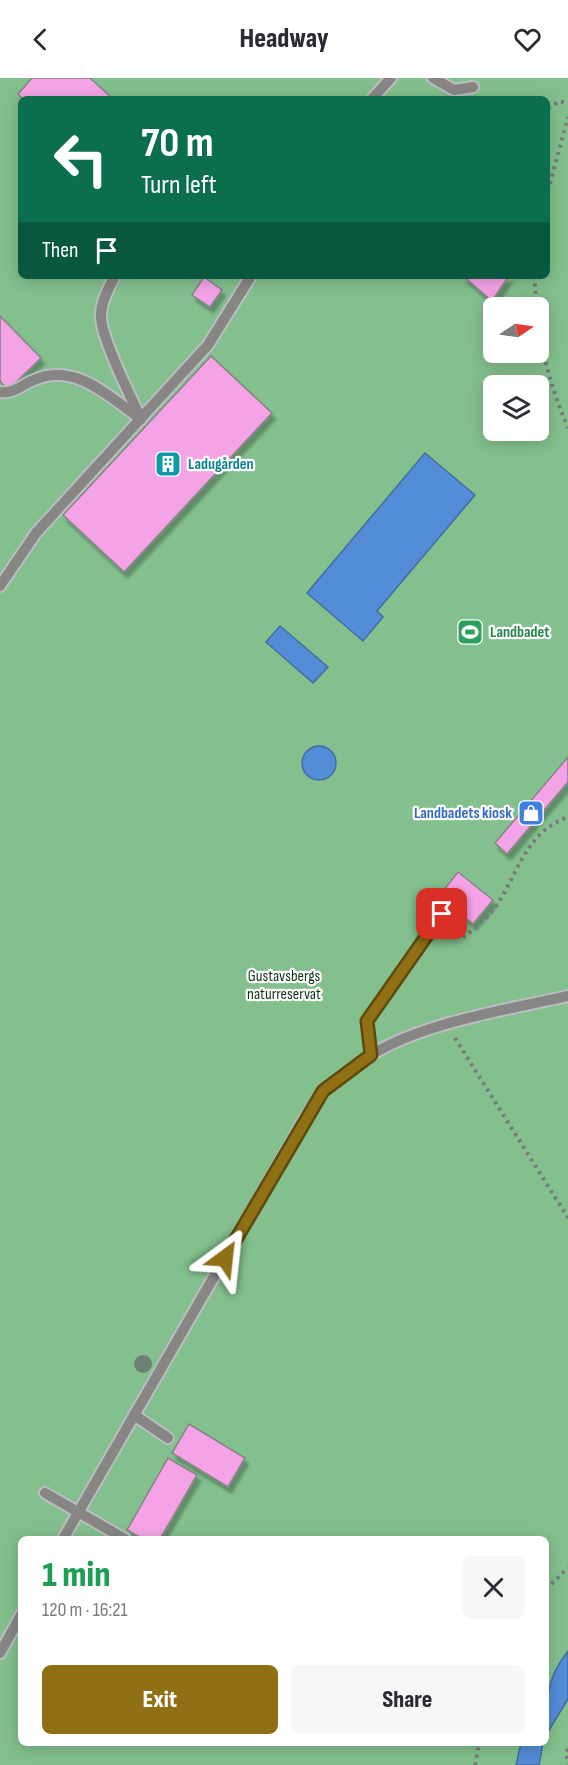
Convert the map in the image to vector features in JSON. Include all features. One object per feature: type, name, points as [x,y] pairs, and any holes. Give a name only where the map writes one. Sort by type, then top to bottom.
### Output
[{"type":"lane","points":[[375,96],[391,78]]},
{"type":"lane","points":[[433,78],[454,90],[473,87]]},
{"type":"lane","points":[[113,279],[100,314],[103,331],[141,419]]},
{"type":"lane","points":[[0,586],[36,533],[208,345],[249,279]]},
{"type":"lane","points":[[0,392],[9,393],[33,380],[50,375],[76,376],[141,419]]},
{"type":"lane","points":[[371,1055],[367,1021],[442,914]]},
{"type":"lane","points":[[65,1536],[323,1091],[386,1046],[447,1025],[568,996]]},
{"type":"lane","points":[[135,1415],[168,1438]]},
{"type":"lane","points":[[45,1492],[120,1536]]},
{"type":"lane","points":[[0,1653],[18,1620]]},
{"type":"path","points":[[550,107],[560,101],[568,104]]},
{"type":"path","points":[[550,184],[568,117]]},
{"type":"path","points":[[534,279],[536,297]]},
{"type":"path","points":[[547,363],[568,428]]},
{"type":"path","points":[[433,926],[462,938],[480,926],[498,903],[522,857],[534,840],[554,822],[568,817]]},
{"type":"path","points":[[447,1025],[568,1218]]},
{"type":"path","points":[[549,1586],[568,1568]]},
{"type":"path","points":[[475,1765],[478,1746]]},
{"type":"path","points":[[568,1749],[566,1752],[568,1764]]},
{"type":"green space","name":"Gustavsbergs naturreservat","points":[[0,78],[568,78],[568,1765],[0,1765]]},
{"type":"water","points":[[425,453],[475,495],[377,611],[383,617],[363,641],[307,593]]},
{"type":"water","points":[[280,626],[328,667],[313,683],[266,642]]},
{"type":"water","points":[[319,746],[331,751],[336,763],[331,775],[319,780],[307,775],[302,763],[307,751]]},
{"type":"water","points":[[568,1651],[568,1699],[549,1730],[549,1690],[551,1680]]},
{"type":"water","points":[[520,1746],[542,1746],[539,1765],[516,1765]]},
{"type":"building","points":[[32,78],[90,78],[110,96],[20,96],[18,94]]},
{"type":"building","points":[[203,279],[207,279],[222,290],[210,307],[192,295]]},
{"type":"building","points":[[466,279],[507,279],[495,297],[487,297]]},
{"type":"building","points":[[0,316],[41,358],[8,390],[0,381]]},
{"type":"building","name":"Ladugården","points":[[211,356],[272,413],[123,571],[63,515]]},
{"type":"building","name":"Landbadets kiosk","points":[[568,757],[568,782],[507,854],[495,843]]},
{"type":"building","name":"Landbadets kiosk","points":[[458,872],[493,900],[473,924],[439,896]]},
{"type":"building","points":[[189,1424],[245,1458],[228,1487],[172,1453]]},
{"type":"building","points":[[168,1458],[197,1475],[162,1536],[138,1536],[127,1530]]},
{"type":"place","name":"Ladugården","points":[[168,464]]},
{"type":"place","name":"Landbadet","points":[[470,632]]},
{"type":"place","name":"Landbadets kiosk","points":[[531,813]]},
{"type":"route","points":[[225,1258],[323,1091],[371,1055],[367,1021],[442,914]]}]
